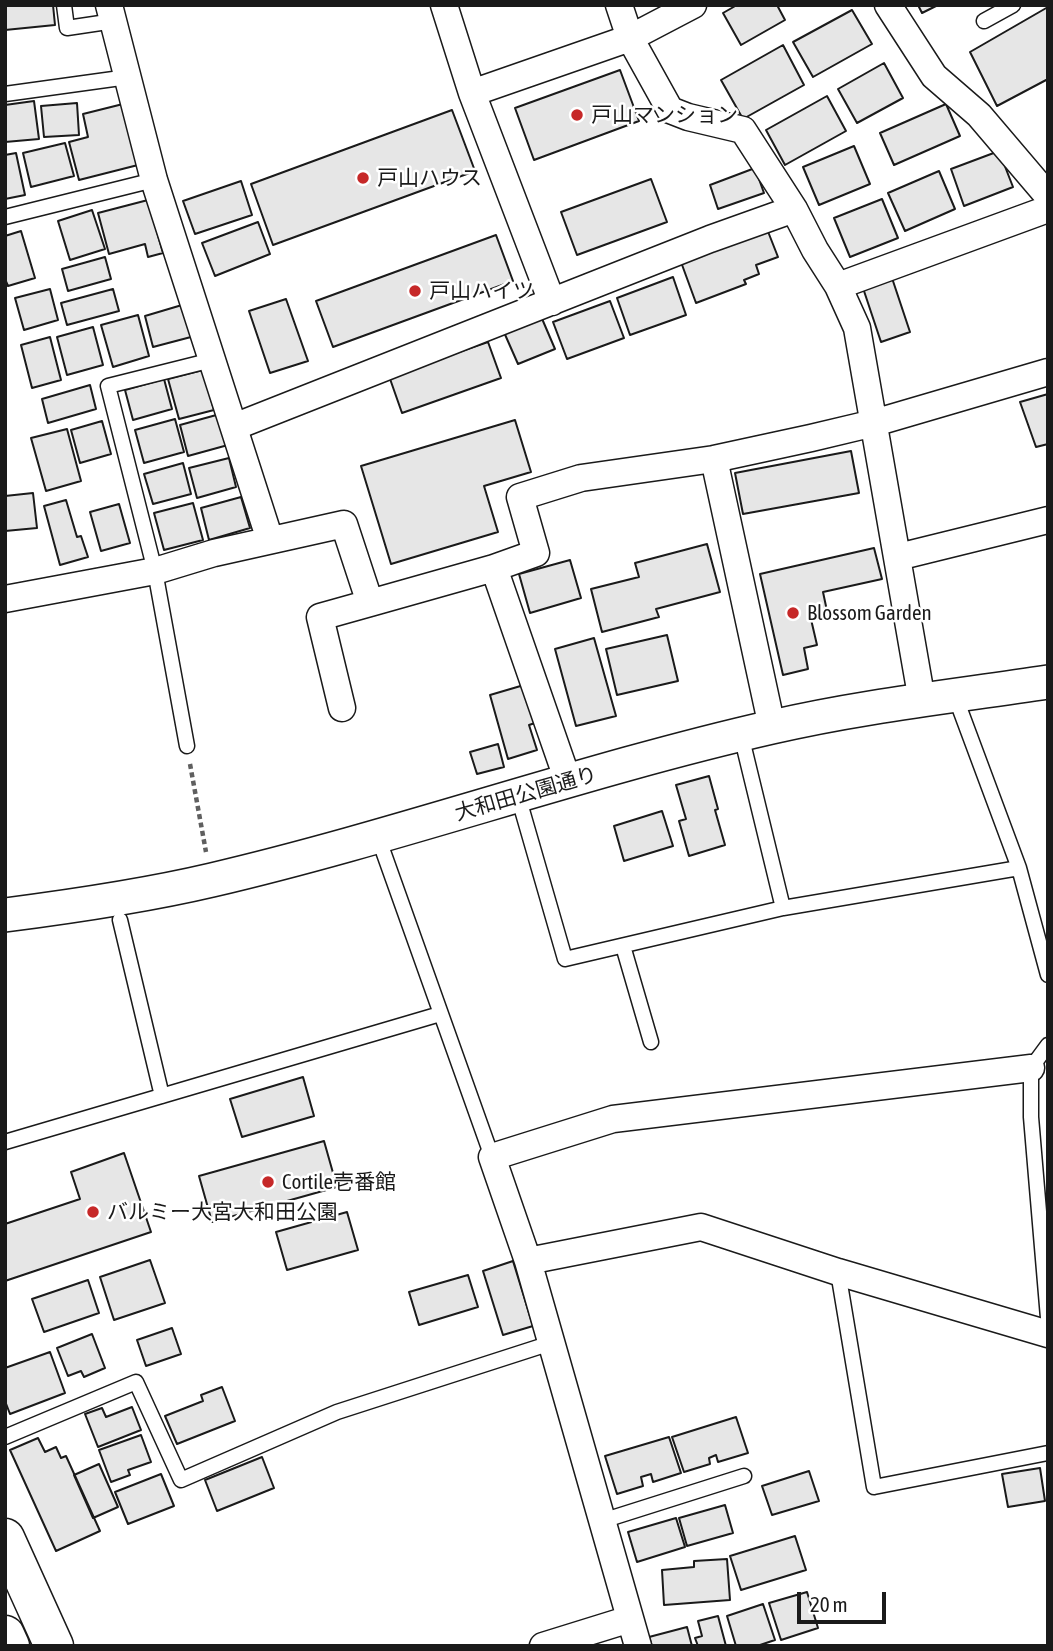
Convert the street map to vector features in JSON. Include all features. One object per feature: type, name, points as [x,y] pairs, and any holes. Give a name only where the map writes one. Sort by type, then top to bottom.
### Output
[{"type":"main road","points":[[5,1538],[54,1646]]},
{"type":"main road","points":[[5,1635],[10,1646]]},
{"type":"street","points":[[444,5],[472,93],[552,302]]},
{"type":"street","points":[[619,5],[630,38],[670,110],[743,130],[794,209],[815,250],[838,286],[856,328],[922,701]]},
{"type":"street","points":[[472,93],[630,38],[693,5]]},
{"type":"street","points":[[888,5],[934,76],[979,115],[1048,196]]},
{"type":"street","points":[[112,13],[154,180],[270,540]]},
{"type":"street","points":[[234,427],[794,209]]},
{"type":"street","points":[[838,286],[1048,209]]},
{"type":"street","points":[[342,708],[320,617],[494,568],[536,553],[520,497],[581,478],[714,459],[874,423],[1048,372]]},
{"type":"street","points":[[714,459],[756,731]]},
{"type":"street","points":[[898,557],[1048,520]]},
{"type":"street","points":[[5,599],[155,572],[214,553],[344,524],[370,603]]},
{"type":"street","points":[[494,568],[568,781]]},
{"type":"street","name":"大和田公園通り","points":[[5,915],[100,902],[211,880],[756,731],[837,713],[1048,682]]},
{"type":"street","points":[[638,1646],[528,1261],[492,1157],[613,1119],[1031,1068]]},
{"type":"street","points":[[528,1261],[701,1227],[838,1272],[1048,1334]]},
{"type":"street","points":[[543,1646],[630,1619]]},
{"type":"lane","points":[[64,5],[67,27],[112,13]]},
{"type":"lane","points":[[984,21],[1013,5]]},
{"type":"lane","points":[[5,94],[128,77]]},
{"type":"lane","points":[[5,217],[154,180]]},
{"type":"lane","points":[[187,746],[155,572],[108,386],[212,360]]},
{"type":"lane","points":[[955,696],[1019,868],[1048,975]]},
{"type":"lane","points":[[756,731],[783,908]]},
{"type":"lane","points":[[518,796],[565,959],[783,908],[1019,868]]},
{"type":"lane","points":[[378,836],[492,1157]]},
{"type":"lane","points":[[120,920],[162,1096]]},
{"type":"lane","points":[[623,946],[651,1042]]},
{"type":"lane","points":[[5,1142],[440,1014]]},
{"type":"lane","points":[[1048,1045],[1031,1068],[1031,1117],[1048,1318]]},
{"type":"lane","points":[[838,1272],[874,1487],[1048,1453]]},
{"type":"lane","points":[[5,1437],[136,1382],[181,1480],[337,1412],[551,1343]]},
{"type":"lane","points":[[602,1521],[744,1476]]},
{"type":"path","points":[[187,746],[211,880]]},
{"type":"building","points":[[5,5],[53,5],[55,25],[5,30]]},
{"type":"building","points":[[737,5],[777,5],[785,20],[741,45],[723,13]]},
{"type":"building","points":[[918,5],[938,5],[922,13]]},
{"type":"building","points":[[1048,7],[1048,79],[997,106],[970,52]]},
{"type":"building","points":[[852,10],[872,44],[813,77],[793,42]]},
{"type":"building","points":[[783,45],[804,85],[743,119],[721,80]]},
{"type":"building","points":[[884,63],[903,98],[857,123],[838,89]]},
{"type":"building","name":"戸山マンション","points":[[620,70],[639,121],[534,160],[515,108]]},
{"type":"building","points":[[827,96],[846,131],[785,165],[766,130]]},
{"type":"building","points":[[34,101],[39,139],[5,142],[5,105]]},
{"type":"building","points":[[77,103],[79,135],[44,137],[41,106]]},
{"type":"building","points":[[123,104],[138,165],[79,180],[69,142],[88,137],[83,114]]},
{"type":"building","points":[[946,104],[960,136],[894,165],[880,133]]},
{"type":"building","name":"戸山ハウス","points":[[452,110],[475,171],[273,245],[251,184]]},
{"type":"building","points":[[65,143],[74,176],[31,187],[23,153]]},
{"type":"building","points":[[854,146],[870,184],[819,205],[803,167]]},
{"type":"building","points":[[999,151],[1013,187],[964,206],[951,169]]},
{"type":"building","points":[[16,153],[25,195],[5,199],[5,155]]},
{"type":"building","points":[[755,168],[764,193],[718,209],[710,185]]},
{"type":"building","points":[[939,171],[955,209],[905,231],[888,193]]},
{"type":"building","points":[[651,179],[667,222],[577,255],[561,212]]},
{"type":"building","points":[[241,181],[252,215],[195,234],[183,201]]},
{"type":"building","points":[[882,199],[898,238],[850,257],[834,218]]},
{"type":"building","points":[[148,200],[163,253],[148,257],[145,244],[109,254],[98,213]]},
{"type":"building","points":[[92,210],[105,249],[70,260],[58,221]]},
{"type":"building","points":[[258,222],[270,254],[215,276],[202,243]]},
{"type":"building","points":[[767,229],[778,257],[756,265],[759,274],[744,280],[746,284],[696,303],[681,262]]},
{"type":"building","points":[[21,231],[35,278],[8,286],[5,279],[5,236]]},
{"type":"building","name":"戸山ハイツ","points":[[496,235],[513,281],[333,347],[316,301]]},
{"type":"building","points":[[105,257],[111,279],[68,291],[62,269]]},
{"type":"building","points":[[673,277],[686,315],[630,335],[617,298]]},
{"type":"building","points":[[892,278],[910,332],[881,342],[863,288]]},
{"type":"building","points":[[50,289],[58,320],[24,330],[15,298]]},
{"type":"building","points":[[113,289],[119,311],[67,325],[61,303]]},
{"type":"building","points":[[286,299],[308,361],[270,373],[249,311]]},
{"type":"building","points":[[610,301],[624,338],[567,359],[553,322]]},
{"type":"building","points":[[182,305],[191,337],[153,347],[145,316]]},
{"type":"building","points":[[540,314],[555,349],[518,364],[503,330]]},
{"type":"building","points":[[138,315],[149,356],[113,367],[101,325]]},
{"type":"building","points":[[93,327],[103,365],[67,375],[57,337]]},
{"type":"building","points":[[50,337],[61,380],[32,388],[21,345]]},
{"type":"building","points":[[488,342],[501,378],[402,413],[389,376]]},
{"type":"building","points":[[203,370],[214,410],[179,419],[168,379]]},
{"type":"building","points":[[164,379],[172,409],[133,420],[125,390]]},
{"type":"building","points":[[90,385],[96,409],[48,423],[42,399]]},
{"type":"building","points":[[1048,394],[1048,444],[1036,447],[1020,402]]},
{"type":"building","points":[[220,414],[228,445],[188,456],[180,425]]},
{"type":"building","points":[[175,419],[184,452],[144,463],[135,430]]},
{"type":"building","points":[[515,420],[531,472],[484,486],[498,532],[391,564],[361,466]]},
{"type":"building","points":[[102,421],[111,454],[80,463],[71,430]]},
{"type":"building","points":[[67,429],[81,481],[46,491],[31,438]]},
{"type":"building","points":[[851,451],[859,493],[743,514],[735,473]]},
{"type":"building","points":[[229,458],[236,487],[197,498],[189,468]]},
{"type":"building","points":[[183,463],[191,494],[153,504],[144,474]]},
{"type":"building","points":[[33,493],[37,528],[5,531],[5,496]]},
{"type":"building","points":[[241,497],[250,528],[209,540],[201,508]]},
{"type":"building","points":[[66,500],[77,537],[81,536],[88,557],[60,565],[44,506]]},
{"type":"building","points":[[193,503],[203,540],[164,550],[154,513]]},
{"type":"building","points":[[119,504],[130,543],[101,551],[90,512]]},
{"type":"building","points":[[707,544],[720,592],[656,609],[659,617],[602,632],[591,589],[639,577],[635,563]]},
{"type":"building","name":"Blossom Garden","points":[[874,548],[882,579],[823,592],[827,611],[810,615],[817,645],[804,648],[808,669],[783,675],[760,574]]},
{"type":"building","points":[[570,560],[581,598],[530,613],[519,574]]},
{"type":"building","points":[[667,635],[678,681],[617,695],[606,649]]},
{"type":"building","points":[[594,638],[616,716],[576,726],[555,649]]},
{"type":"building","points":[[524,685],[535,723],[529,725],[537,750],[508,759],[490,695]]},
{"type":"building","points":[[498,744],[504,767],[477,774],[470,752]]},
{"type":"building","points":[[709,776],[725,845],[689,856],[679,821],[686,819],[676,785]]},
{"type":"building","points":[[662,811],[673,846],[624,861],[614,826]]},
{"type":"building","points":[[303,1077],[314,1116],[242,1137],[230,1099]]},
{"type":"building","name":"Cortile壱番館","points":[[324,1141],[337,1187],[212,1222],[199,1176]]},
{"type":"building","name":"バルミー大宮大和田公園","points":[[124,1153],[151,1232],[5,1281],[5,1224],[80,1199],[71,1172]]},
{"type":"building","points":[[347,1212],[358,1250],[287,1270],[276,1232]]},
{"type":"building","points":[[150,1260],[165,1303],[114,1320],[100,1277]]},
{"type":"building","points":[[513,1261],[533,1326],[503,1335],[483,1271]]},
{"type":"building","points":[[468,1275],[478,1307],[419,1325],[409,1292]]},
{"type":"building","points":[[88,1280],[99,1313],[44,1332],[32,1299]]},
{"type":"building","points":[[172,1328],[181,1354],[146,1366],[137,1340]]},
{"type":"building","points":[[92,1334],[105,1368],[84,1377],[81,1371],[68,1376],[57,1348]]},
{"type":"building","points":[[50,1352],[65,1393],[10,1414],[5,1401],[5,1368]]},
{"type":"building","points":[[222,1387],[235,1421],[177,1444],[165,1416],[203,1401],[201,1395]]},
{"type":"building","points":[[132,1407],[141,1430],[98,1447],[85,1414],[102,1408],[106,1417]]},
{"type":"building","points":[[736,1417],[748,1453],[718,1462],[716,1455],[709,1458],[710,1464],[684,1472],[672,1437]]},
{"type":"building","points":[[141,1435],[151,1462],[128,1470],[130,1475],[111,1482],[99,1450]]},
{"type":"building","points":[[669,1437],[681,1473],[653,1482],[651,1474],[641,1477],[643,1486],[617,1494],[605,1456]]},
{"type":"building","points":[[38,1438],[45,1452],[56,1447],[61,1458],[66,1456],[100,1531],[56,1551],[10,1450]]},
{"type":"building","points":[[262,1457],[274,1488],[217,1511],[205,1480]]},
{"type":"building","points":[[99,1464],[118,1507],[93,1518],[74,1475]]},
{"type":"building","points":[[1040,1468],[1045,1501],[1008,1507],[1002,1474]]},
{"type":"building","points":[[809,1471],[819,1501],[772,1515],[762,1486]]},
{"type":"building","points":[[161,1474],[174,1506],[128,1524],[115,1492]]},
{"type":"building","points":[[725,1505],[733,1533],[687,1546],[679,1518]]},
{"type":"building","points":[[676,1518],[685,1547],[637,1562],[628,1532]]},
{"type":"building","points":[[795,1536],[806,1570],[741,1590],[730,1556]]},
{"type":"building","points":[[727,1559],[730,1600],[664,1605],[662,1570],[694,1567],[694,1561]]},
{"type":"building","points":[[807,1592],[818,1628],[781,1640],[769,1603]]},
{"type":"building","points":[[763,1604],[775,1640],[757,1646],[736,1646],[727,1616]]},
{"type":"building","points":[[718,1616],[726,1646],[698,1646],[695,1638],[702,1636],[698,1621]]},
{"type":"building","points":[[687,1627],[692,1646],[652,1646],[649,1637]]},
{"type":"place","name":"戸山マンション","points":[[577,115]]},
{"type":"place","name":"戸山ハウス","points":[[363,178]]},
{"type":"place","name":"戸山ハイツ","points":[[415,291]]},
{"type":"place","name":"Blossom Garden","points":[[793,613]]},
{"type":"place","name":"Cortile壱番館","points":[[268,1182]]},
{"type":"place","name":"バルミー大宮大和田公園","points":[[93,1212]]}]
